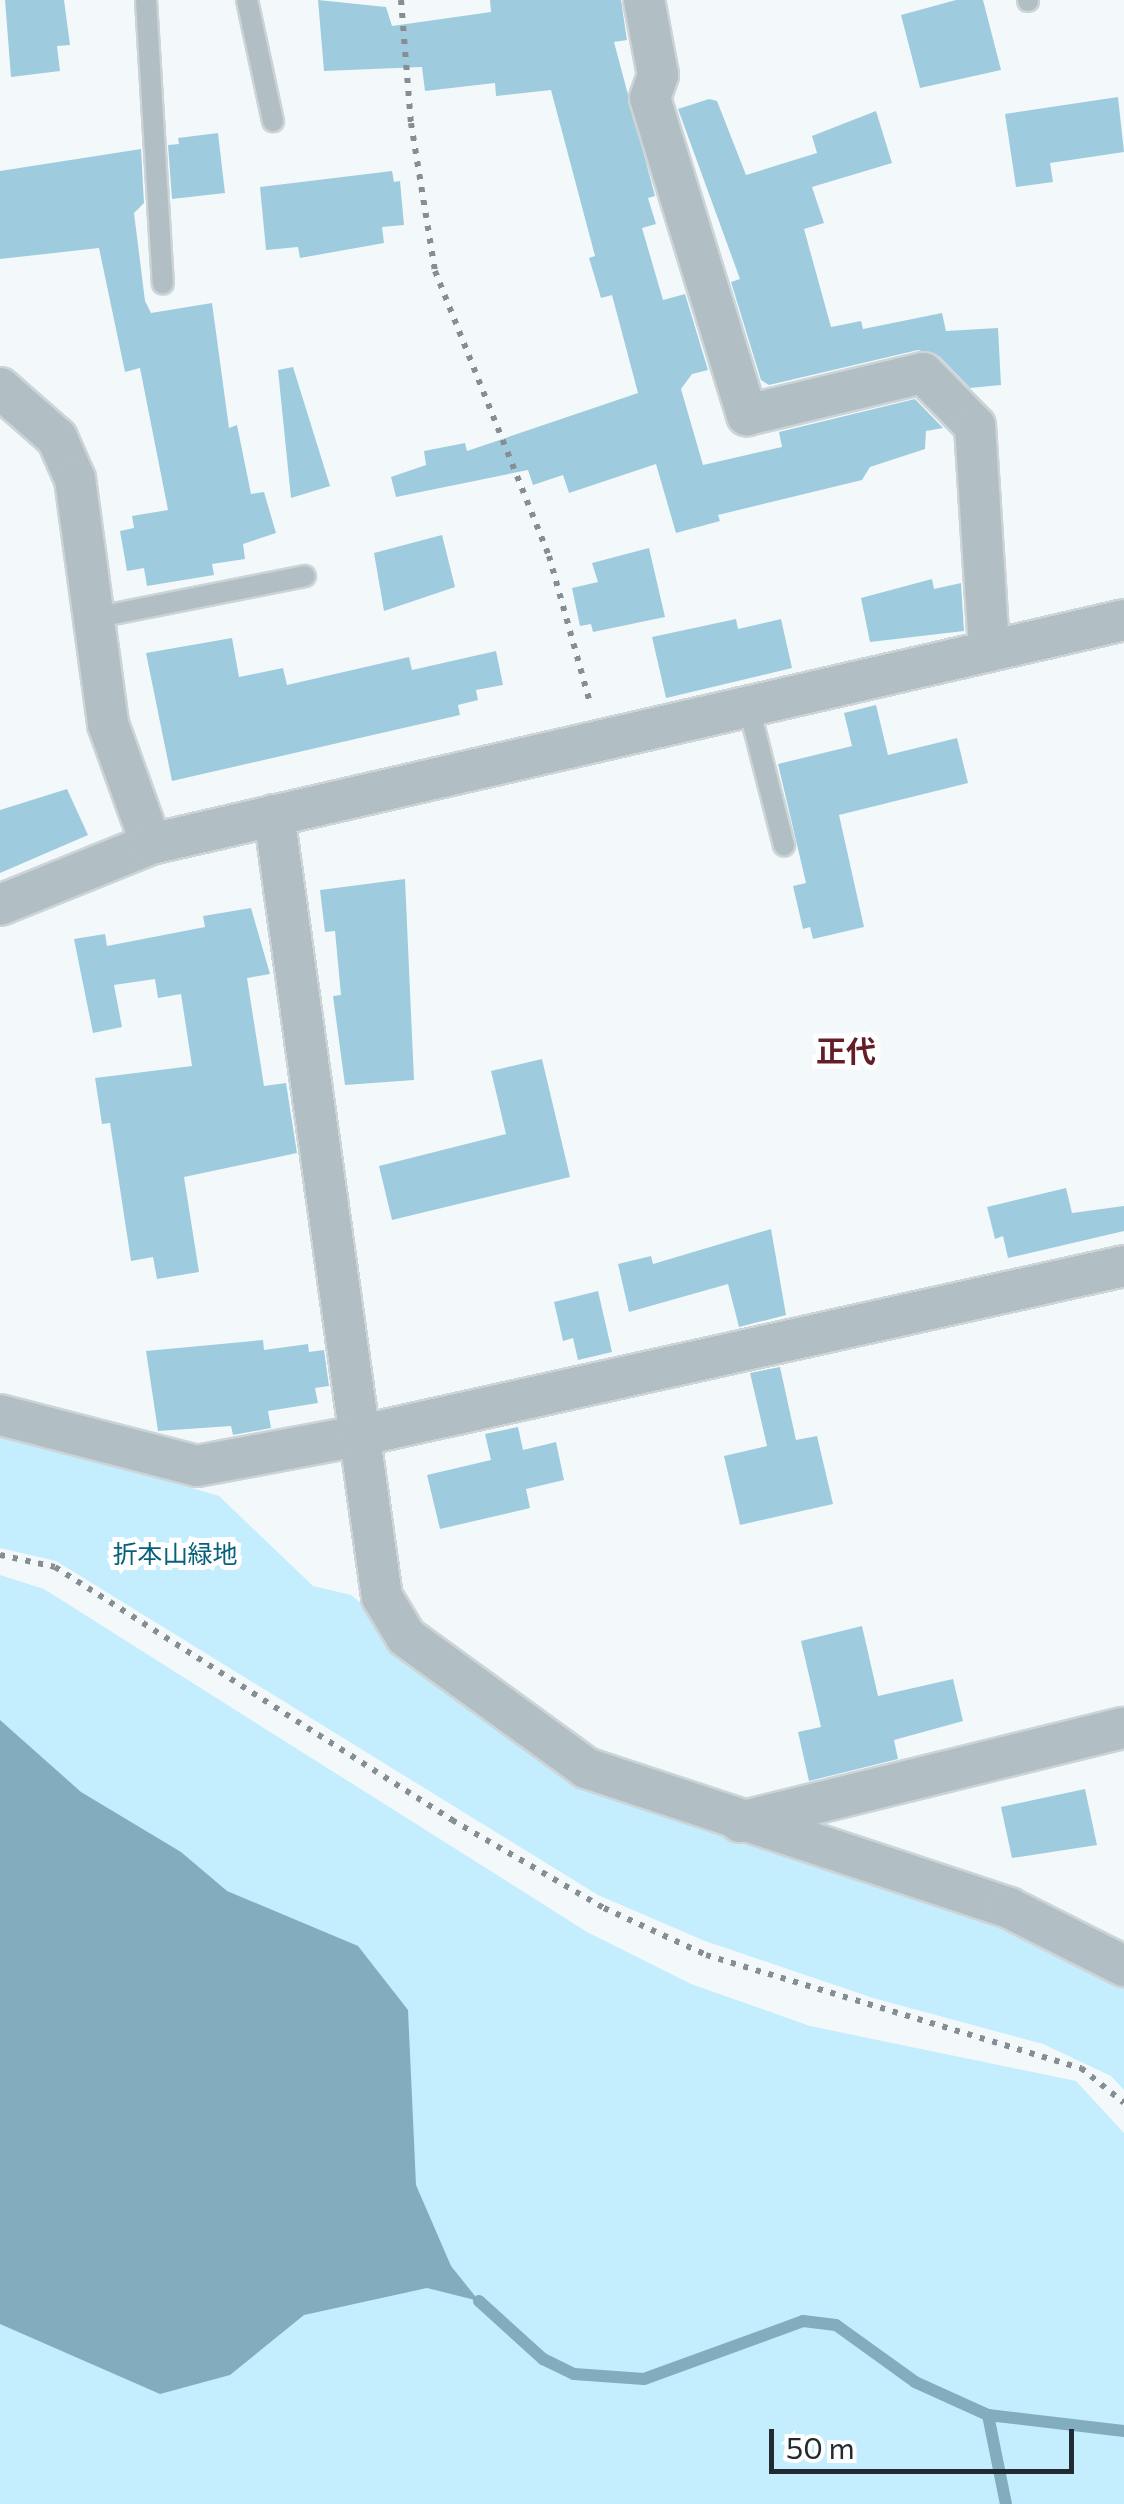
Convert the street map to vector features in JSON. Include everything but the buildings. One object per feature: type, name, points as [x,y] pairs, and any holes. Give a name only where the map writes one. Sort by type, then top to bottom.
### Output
[{"type":"street","points":[[644,0],[658,75],[650,98],[747,415],[924,373],[975,426],[989,651]]},
{"type":"street","points":[[0,388],[58,438],[75,478],[108,724],[151,844]]},
{"type":"street","points":[[0,905],[151,844],[1124,620]]},
{"type":"street","points":[[274,815],[382,1597],[406,1637],[586,1768],[736,1822],[1009,1908],[1124,1966]]},
{"type":"street","points":[[0,1415],[198,1466],[358,1436],[1124,1266]]},
{"type":"street","points":[[736,1822],[1124,1728]]},
{"type":"lane","points":[[146,0],[163,284]]},
{"type":"lane","points":[[248,0],[273,121]]},
{"type":"lane","points":[[93,618],[305,576]]},
{"type":"lane","points":[[748,704],[784,845]]},
{"type":"path","points":[[401,0],[411,124],[435,270],[549,556],[600,738]]},
{"type":"path","points":[[0,1555],[55,1567],[452,1820],[604,1908],[706,1955],[1081,2068],[1124,2103]]},
{"type":"green space","name":"折本山緑地","points":[[0,1431],[219,1496],[313,1586],[351,1595],[507,1721],[1124,1976],[1124,2090],[1111,2076],[1043,2044],[873,1998],[705,1941],[598,1895],[56,1561],[0,1548]]},
{"type":"green space","points":[[0,1575],[44,1589],[587,1932],[691,1984],[810,2026],[1076,2081],[1124,2133],[1124,2504],[0,2504]]},
{"type":"shaded area","points":[[0,1720],[81,1792],[181,1852],[227,1891],[358,1946],[408,2010],[416,2185],[451,2266],[479,2301],[427,2288],[304,2315],[230,2375],[160,2394],[0,2324]]},
{"type":"waterway","points":[[479,2301],[543,2359],[574,2374],[644,2379],[803,2321],[836,2325],[915,2382],[988,2415],[1124,2431]]},
{"type":"waterway","points":[[988,2415],[1006,2504]]},
{"type":"district","name":"正代","points":[[846,1050]]}]
